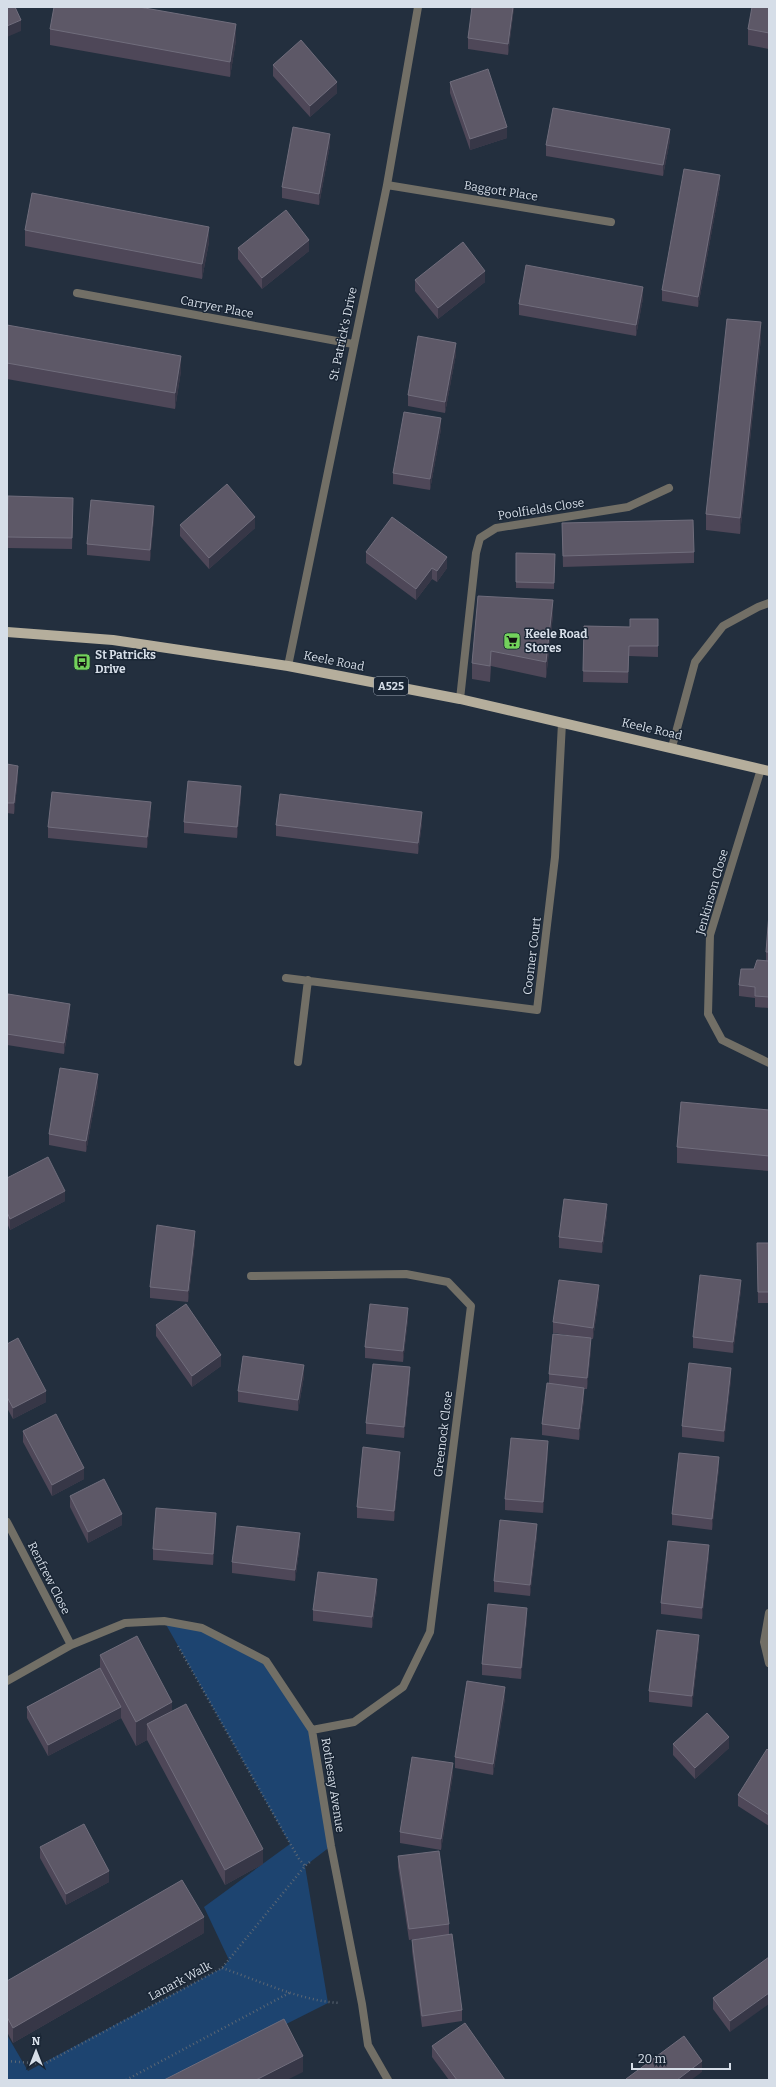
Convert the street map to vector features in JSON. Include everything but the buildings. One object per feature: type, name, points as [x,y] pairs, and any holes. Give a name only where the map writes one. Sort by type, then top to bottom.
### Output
[{"type":"main road","name":"Keele Road","points":[[7,632],[113,640],[288,666],[460,699],[672,747],[765,770]]},
{"type":"street","name":"St. Patrick's Drive","points":[[288,666],[353,344],[387,185],[418,7]]},
{"type":"street","name":"Baggott Place","points":[[387,185],[611,222]]},
{"type":"street","name":"Carryer Place","points":[[77,293],[353,344]]},
{"type":"street","name":"Poolfields Close","points":[[460,699],[476,553],[480,538],[496,528],[628,507],[669,488]]},
{"type":"street","points":[[672,747],[696,662],[723,626],[758,607],[769,603]]},
{"type":"street","name":"Coomer Court","points":[[286,978],[537,1010],[556,857],[562,722]]},
{"type":"street","name":"Jenkinson Close","points":[[765,770],[710,935],[708,1014],[722,1040],[769,1063]]},
{"type":"street","points":[[298,1062],[308,980]]},
{"type":"street","name":"Greenock Close","points":[[251,1276],[406,1274],[448,1282],[471,1306],[430,1632],[403,1688],[354,1722],[312,1730]]},
{"type":"street","name":"Renfrew Close","points":[[7,1522],[71,1645]]},
{"type":"street","points":[[769,1613],[764,1642],[769,1663]]},
{"type":"street","name":"Rothesay Avenue","points":[[7,1681],[71,1645],[125,1623],[164,1621],[202,1628],[266,1661],[312,1730],[331,1846],[362,2004],[368,2045],[388,2080]]},
{"type":"path","points":[[164,1621],[296,1854],[305,1866]]},
{"type":"path","name":"Lanark Walk","points":[[7,2061],[44,2064],[222,1968],[305,1866],[331,1846]]},
{"type":"path","points":[[222,1968],[328,2003],[362,2004]]},
{"type":"path","points":[[126,2080],[291,1992]]},
{"type":"shaded area","points":[[164,1621],[202,1628],[266,1661],[312,1730],[331,1846],[305,1866],[328,2003],[175,2080],[7,2080],[7,2035],[28,2071],[222,1968],[229,1960],[204,1907],[290,1844]]},
{"type":"place","name":"Keele Road Stores","points":[[512,641]]},
{"type":"place","name":"St Patricks Drive","points":[[82,662]]}]
